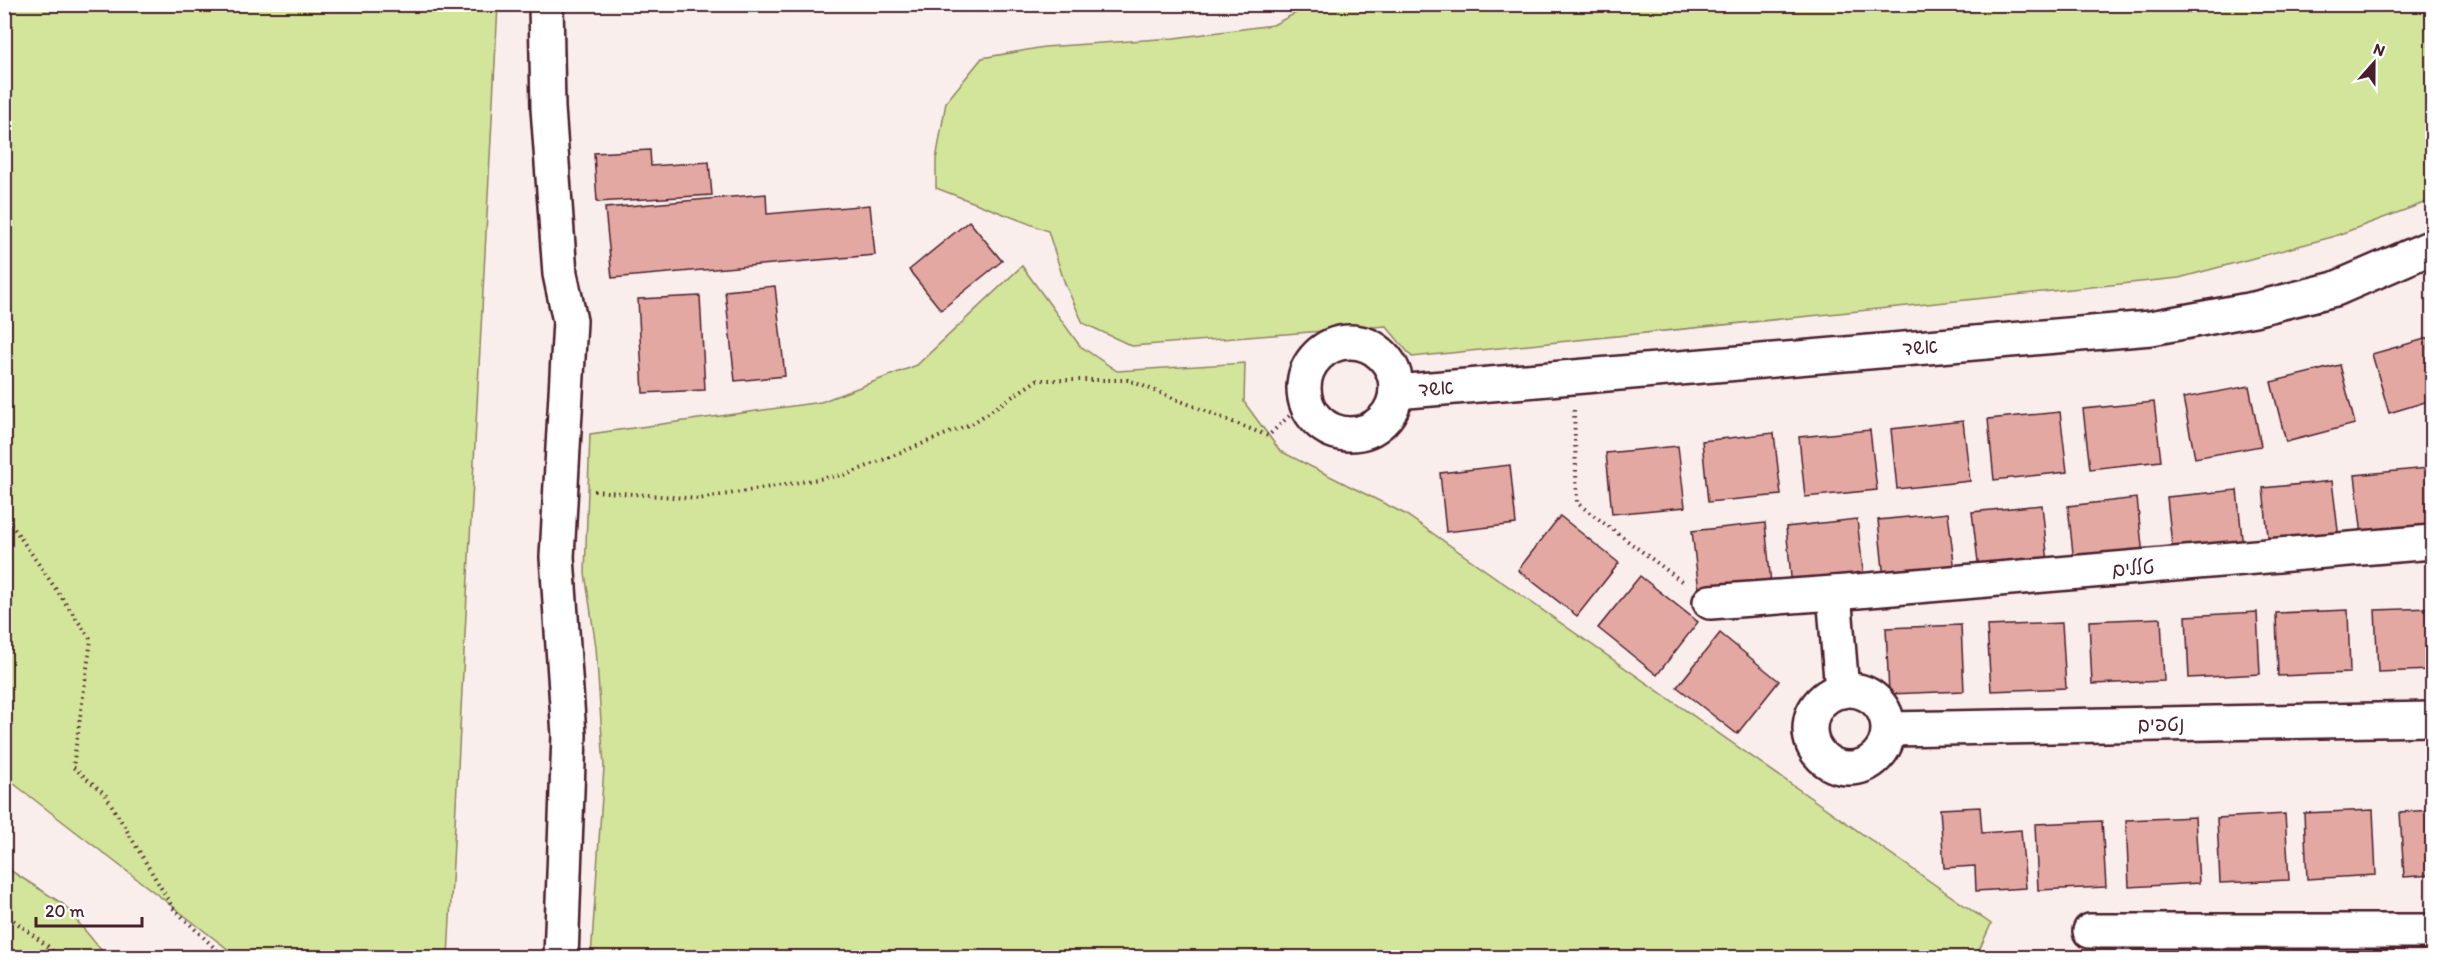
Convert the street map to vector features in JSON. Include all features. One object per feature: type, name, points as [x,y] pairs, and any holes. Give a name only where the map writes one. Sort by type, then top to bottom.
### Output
[{"type":"street","points":[[546,4],[548,108],[560,274],[570,321],[557,557],[569,735],[561,957]]},
{"type":"street","name":"אשד","points":[[1396,392],[2151,328],[2254,309],[2335,290],[2433,247]]},
{"type":"street","points":[[1354,342],[1368,345],[1380,353],[1389,364],[1395,377],[1396,392],[1392,407],[1383,420],[1370,430],[1355,434],[1338,433],[1324,426],[1312,416],[1305,401],[1303,386],[1307,370],[1315,357],[1326,348],[1339,343],[1354,342]]},
{"type":"street","name":"טללים","points":[[1710,602],[2433,542]]},
{"type":"street","points":[[1834,593],[1842,691]]},
{"type":"street","points":[[1842,691],[1856,691],[1869,695],[1879,704],[1886,716],[1889,729],[1887,742],[1881,753],[1860,767],[1836,766],[1825,760],[1816,750],[1811,738],[1813,714],[1830,695],[1842,691]]},
{"type":"street","name":"נטפים","points":[[1889,729],[2433,719]]},
{"type":"street","points":[[2090,931],[2433,931]]},
{"type":"path","points":[[1573,376],[1577,503],[1710,602]]},
{"type":"path","points":[[560,488],[699,499],[848,474],[973,423],[1037,380],[1128,380],[1268,436],[1305,401]]},
{"type":"path","points":[[4,514],[91,640],[73,767],[105,794],[173,908],[225,957]]},
{"type":"path","points":[[4,913],[50,948],[58,957]]},
{"type":"green space","points":[[1313,4],[2432,5],[2432,200],[2332,237],[2179,278],[1412,357],[1386,326],[1132,346],[1083,323],[1065,284],[1048,231],[936,188],[936,160],[946,102],[982,58],[1044,47],[1174,38],[1273,25]]},
{"type":"green space","points":[[4,5],[498,5],[448,957],[238,957],[5,777]]},
{"type":"green space","points":[[1022,266],[1080,346],[1117,371],[1245,363],[1244,402],[1280,451],[1405,514],[1991,924],[1976,957],[591,957],[604,767],[596,647],[585,573],[590,434],[821,402],[917,365]]},
{"type":"green space","points":[[5,867],[63,904],[107,957],[5,957]]},
{"type":"building","points":[[650,150],[651,166],[709,162],[712,195],[597,202],[594,153]]},
{"type":"building","points":[[766,194],[767,214],[870,205],[875,255],[612,278],[605,208]]},
{"type":"building","points":[[969,221],[1002,261],[941,310],[909,270]]},
{"type":"building","points":[[775,286],[785,376],[735,381],[725,291]]},
{"type":"building","points":[[700,296],[705,390],[643,393],[638,299]]},
{"type":"building","points":[[2432,337],[2432,400],[2389,413],[2372,354]]},
{"type":"building","points":[[2340,365],[2355,424],[2286,442],[2271,382]]},
{"type":"building","points":[[2249,386],[2261,446],[2195,458],[2183,398]]},
{"type":"building","points":[[2154,402],[2161,461],[2090,469],[2083,409]]},
{"type":"building","points":[[2060,412],[2067,472],[1994,480],[1988,419]]},
{"type":"building","points":[[1963,421],[1970,481],[1897,489],[1891,429]]},
{"type":"building","points":[[1870,430],[1877,490],[1805,497],[1799,437]]},
{"type":"building","points":[[1774,433],[1781,495],[1708,502],[1702,441]]},
{"type":"building","points":[[1678,446],[1685,507],[1612,514],[1606,453]]},
{"type":"building","points":[[1510,465],[1516,524],[1446,532],[1440,473]]},
{"type":"building","points":[[2428,468],[2432,529],[2362,536],[2355,475]]},
{"type":"building","points":[[2332,481],[2339,539],[2269,546],[2263,488]]},
{"type":"building","points":[[2237,490],[2243,548],[2173,555],[2167,497]]},
{"type":"building","points":[[2137,498],[2143,556],[2074,563],[2068,506]]},
{"type":"building","points":[[2042,505],[2048,563],[1979,570],[1972,512]]},
{"type":"building","points":[[1948,513],[1955,571],[1884,579],[1878,520]]},
{"type":"building","points":[[1560,516],[1619,563],[1577,616],[1518,570]]},
{"type":"building","points":[[1857,519],[1864,579],[1792,587],[1786,527]]},
{"type":"building","points":[[1765,523],[1771,584],[1699,591],[1692,531]]},
{"type":"building","points":[[1640,576],[1698,622],[1657,675],[1598,628]]},
{"type":"building","points":[[2432,608],[2432,670],[2378,672],[2375,610]]},
{"type":"building","points":[[2348,610],[2350,673],[2278,676],[2276,613]]},
{"type":"building","points":[[2257,612],[2260,674],[2189,678],[2186,616]]},
{"type":"building","points":[[2161,618],[2164,681],[2092,684],[2089,621]]},
{"type":"building","points":[[2062,623],[2066,688],[1991,691],[1987,626]]},
{"type":"building","points":[[1961,625],[1964,691],[1889,694],[1886,628]]},
{"type":"building","points":[[1720,633],[1779,681],[1737,734],[1677,687]]},
{"type":"building","points":[[1980,807],[1982,833],[2021,830],[2026,888],[1976,891],[1975,866],[1944,868],[1940,809]]},
{"type":"building","points":[[2373,810],[2376,875],[2307,879],[2304,813]]},
{"type":"building","points":[[2432,810],[2432,875],[2404,877],[2400,812]]},
{"type":"building","points":[[2285,814],[2289,880],[2220,883],[2217,818]]},
{"type":"building","points":[[2195,817],[2199,883],[2129,887],[2126,820]]},
{"type":"building","points":[[2102,821],[2106,887],[2038,890],[2035,824]]}]
